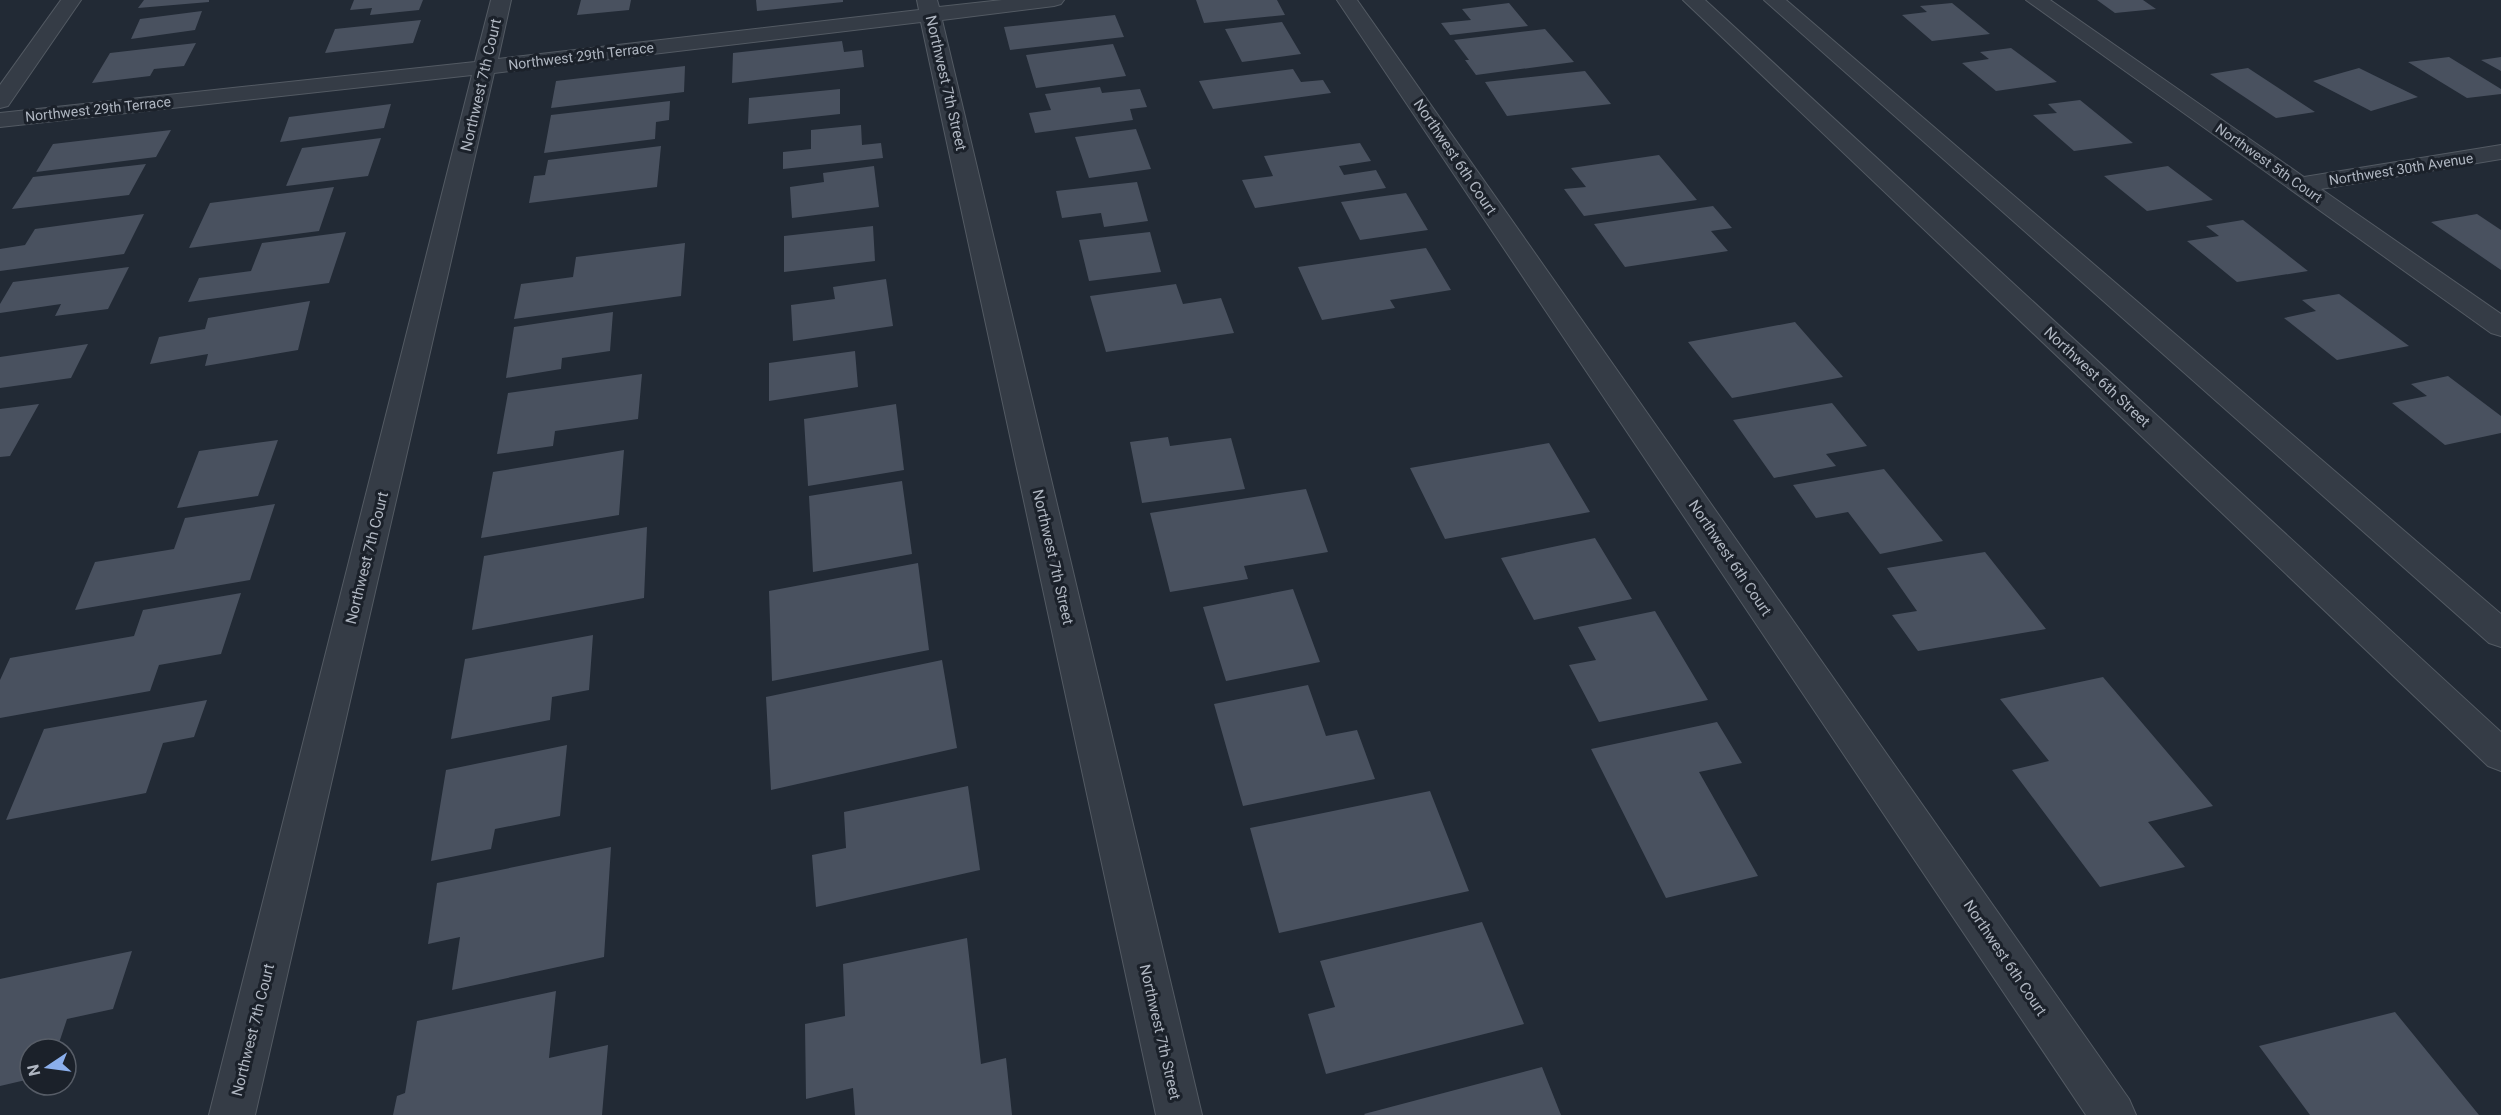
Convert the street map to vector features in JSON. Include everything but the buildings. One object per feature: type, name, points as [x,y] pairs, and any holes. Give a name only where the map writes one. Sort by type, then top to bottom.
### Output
[{"type":"street","points":[[0,101],[70,0]]},
{"type":"street","name":"Northwest 7th Court","points":[[232,1115],[501,0]]},
{"type":"street","name":"Northwest 29th Terrace","points":[[0,120],[485,67],[929,7],[1054,0]]},
{"type":"street","name":"Northwest 6th Court","points":[[1347,0],[2113,1115]]},
{"type":"street","name":"Northwest 6th Street","points":[[1693,0],[2501,755]]},
{"type":"street","points":[[1774,0],[2501,634]]},
{"type":"street","name":"Northwest 5th Court","points":[[2036,0],[2501,327]]},
{"type":"street","name":"Northwest 7th Street","points":[[929,7],[1179,1115]]},
{"type":"street","name":"Northwest 30th Avenue","points":[[2300,185],[2501,152]]}]
